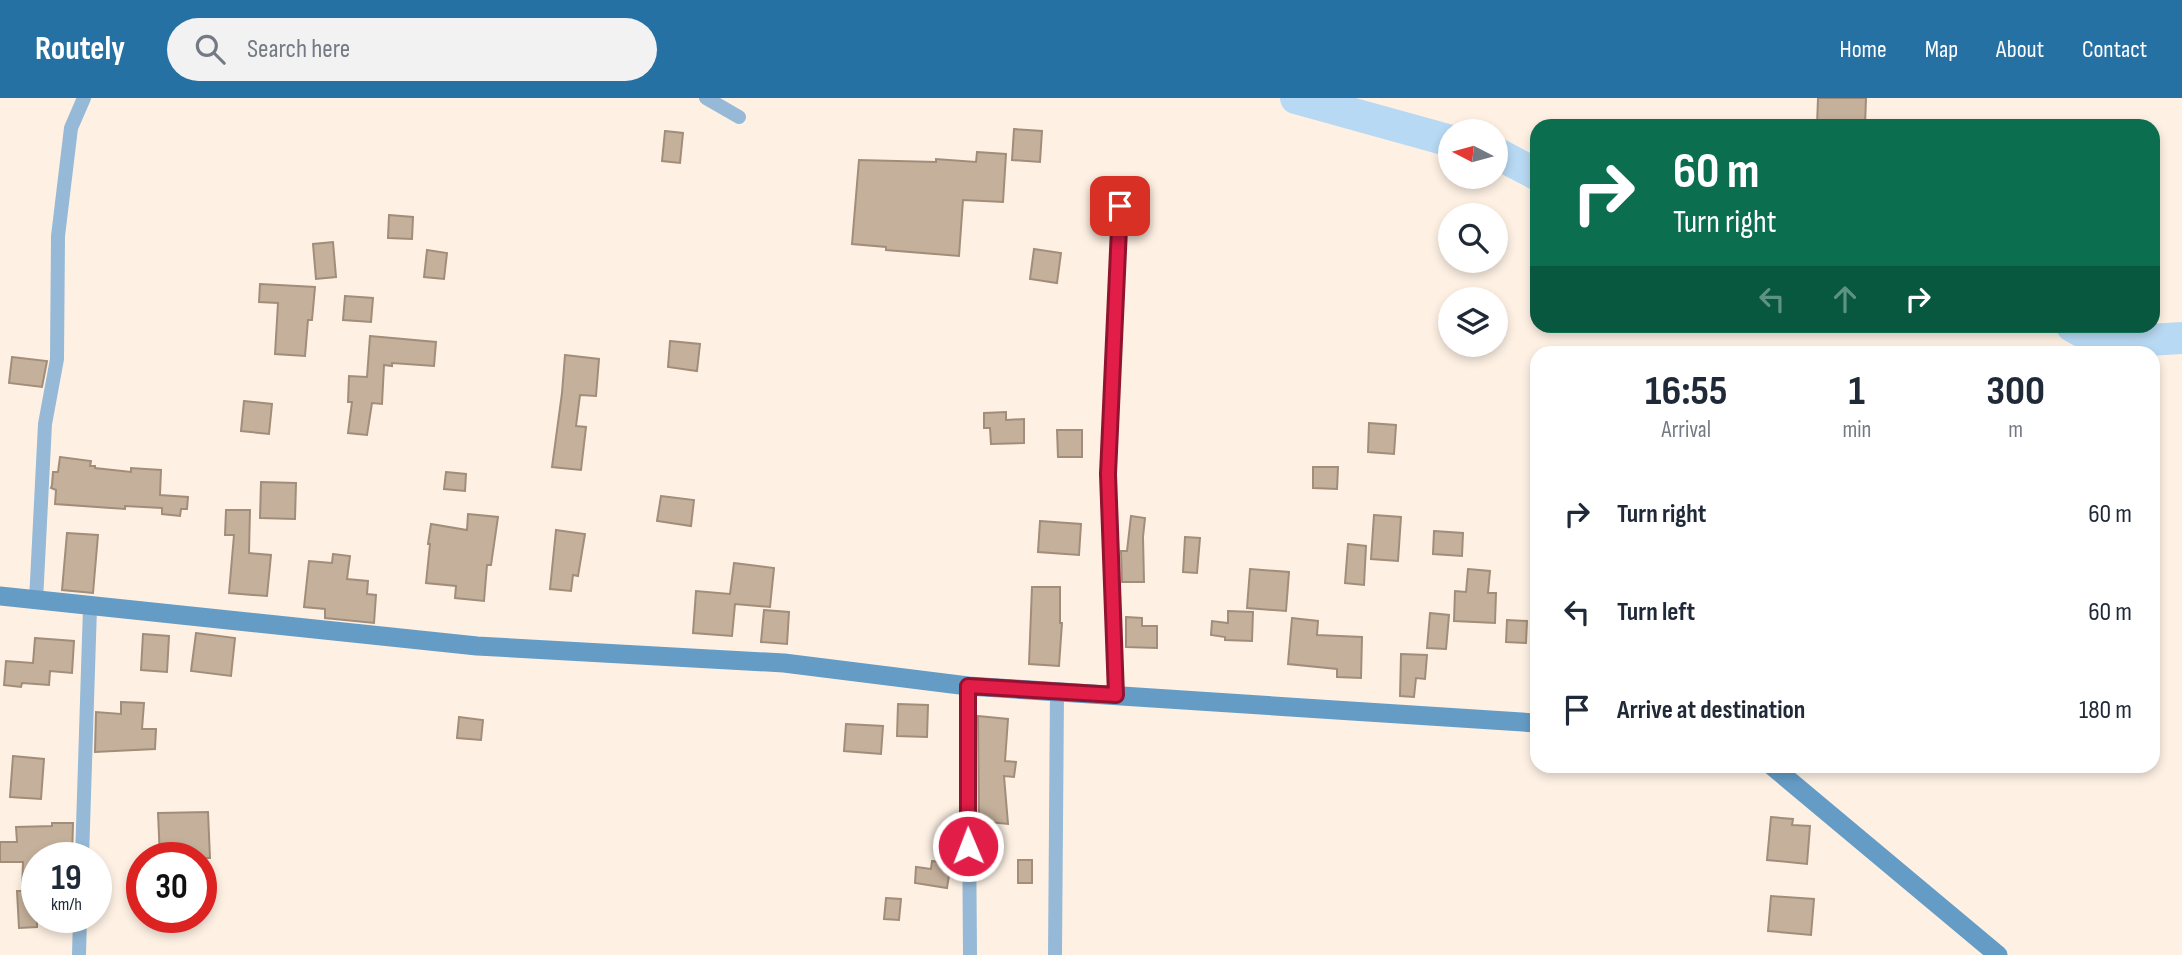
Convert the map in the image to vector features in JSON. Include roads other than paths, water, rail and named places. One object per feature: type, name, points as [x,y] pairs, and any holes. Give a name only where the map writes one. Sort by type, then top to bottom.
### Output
[{"type":"street","points":[[36,601],[45,424],[57,359],[58,236],[71,128],[84,98]]},
{"type":"street","points":[[706,98],[739,117]]},
{"type":"street","points":[[1116,695],[1108,474],[1120,206]]},
{"type":"street","points":[[0,596],[477,646],[784,663],[968,686],[1530,723]]},
{"type":"street","points":[[83,842],[90,607]]},
{"type":"street","points":[[968,686],[970,955]]},
{"type":"street","points":[[1055,955],[1057,692]]},
{"type":"street","points":[[1780,773],[1998,955]]},
{"type":"street","points":[[79,955],[80,933]]},
{"type":"waterway","points":[[1296,98],[1438,137]]},
{"type":"waterway","points":[[1508,159],[1530,171]]},
{"type":"waterway","points":[[2084,333],[2102,343],[2182,338]]}]
